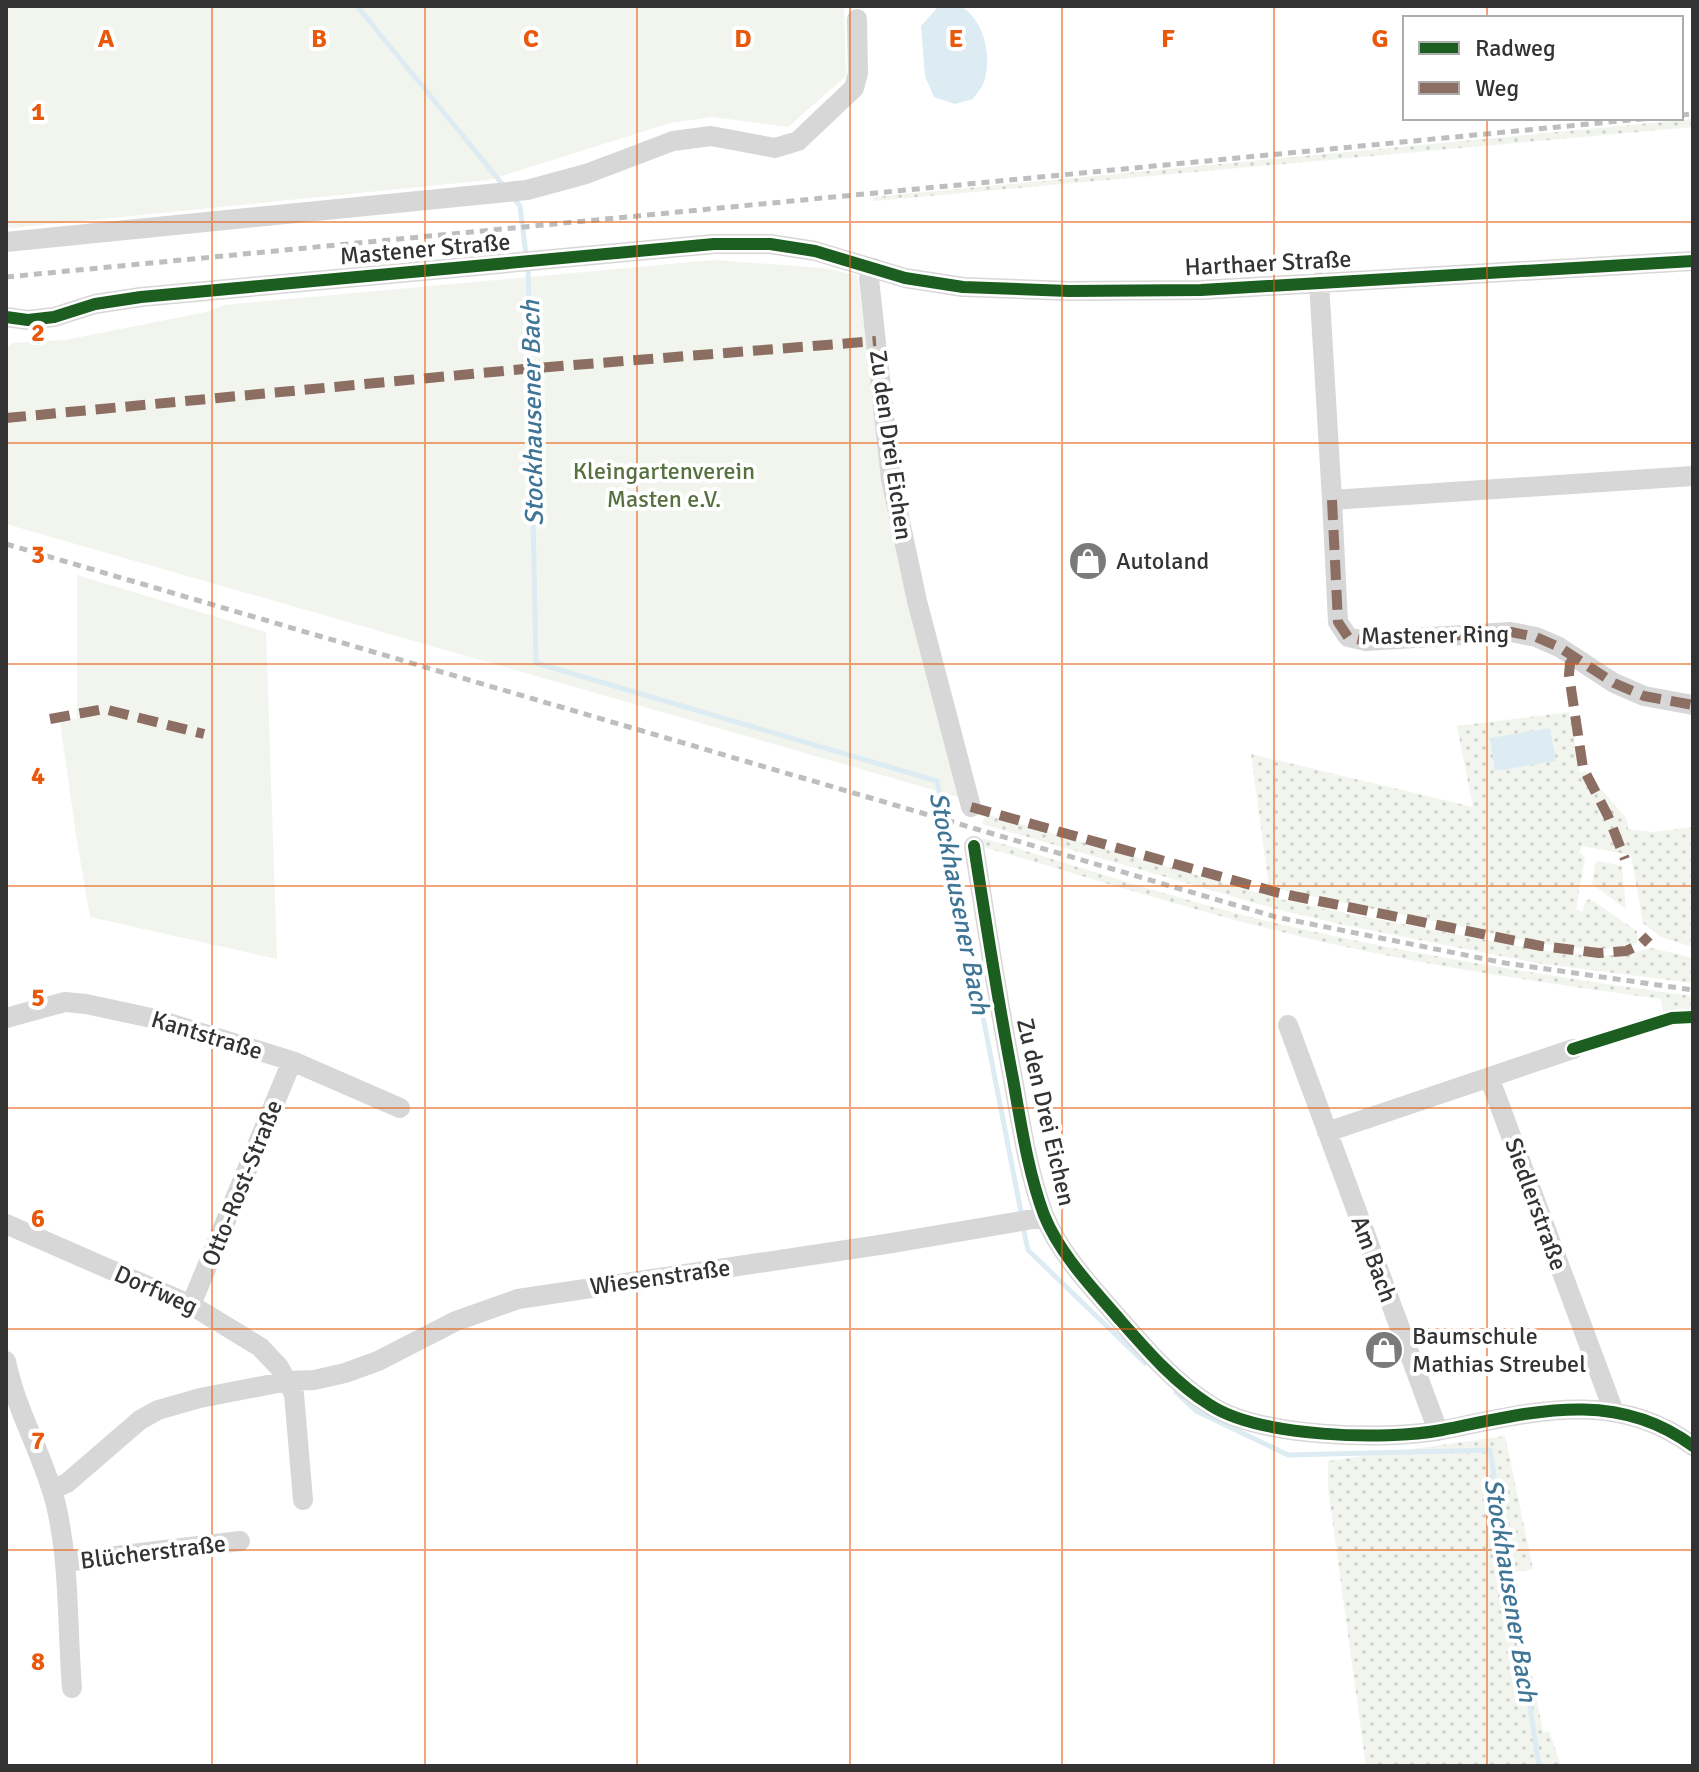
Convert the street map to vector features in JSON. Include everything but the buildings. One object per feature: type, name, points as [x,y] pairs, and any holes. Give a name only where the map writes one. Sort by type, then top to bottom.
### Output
[{"type":"street","name":"Mastener Straße","points":[[6,242],[496,195],[586,174],[673,141],[711,136],[775,148],[798,141],[854,88],[858,73],[857,19]]},
{"type":"street","name":"Mastener Straße","points":[[6,317],[28,320],[54,317],[95,304],[141,297],[714,244],[770,244],[848,260]]},
{"type":"street","name":"Harthaer Straße","points":[[848,260],[933,283],[1006,290],[1201,290],[1693,261]]},
{"type":"street","name":"Zu den Drei Eichen","points":[[874,268],[869,279],[891,479],[917,601],[971,807]]},
{"type":"street","name":"Mastener Ring","points":[[1319,282],[1338,622],[1348,637],[1366,641],[1511,632],[1536,637],[1559,647],[1614,683],[1644,696],[1693,705]]},
{"type":"street","points":[[1332,500],[1693,476]]},
{"type":"street","name":"Zu den Drei Eichen","points":[[974,846],[1022,1130],[1031,1220],[1062,1248],[1110,1309],[1188,1389],[1212,1407],[1243,1419],[1302,1431],[1377,1435],[1438,1431],[1536,1411],[1587,1409],[1614,1412],[1657,1425],[1693,1446]]},
{"type":"street","name":"Kantstraße","points":[[6,1018],[65,1002],[156,1019],[292,1061],[400,1108]]},
{"type":"street","name":"Am Bach","points":[[1288,1025],[1438,1431]]},
{"type":"street","points":[[1327,1132],[1573,1049]]},
{"type":"street","name":"Otto-Rost-Straße","points":[[191,1305],[292,1061]]},
{"type":"street","name":"Siedlerstraße","points":[[1489,1077],[1614,1412]]},
{"type":"street","name":"Wiesenstraße","points":[[52,1490],[67,1483],[140,1420],[158,1410],[200,1398],[345,1373],[378,1361],[456,1321],[518,1299],[1031,1220]]},
{"type":"street","name":"Dorfweg","points":[[6,1224],[191,1305],[260,1347],[288,1381]]},
{"type":"street","name":"Blücherstraße","points":[[6,1361],[11,1385],[52,1490],[65,1562],[72,1688]]},
{"type":"street","points":[[288,1381],[294,1394],[303,1500]]},
{"type":"street","name":"Blücherstraße","points":[[65,1562],[240,1541]]},
{"type":"green space","points":[[6,6],[844,6],[846,76],[788,127],[712,117],[670,123],[489,180],[11,228],[6,227]]},
{"type":"green space","points":[[1693,119],[1693,127],[874,201],[873,197],[1683,120]]},
{"type":"green space","name":"Kleingartenverein Masten e.V.","points":[[714,260],[823,268],[857,275],[886,483],[965,799],[6,524],[6,350],[12,343],[65,340],[206,312],[224,305]]},
{"type":"green space","points":[[77,575],[266,632],[277,959],[90,917],[60,721],[77,719]]},
{"type":"green space","points":[[1569,712],[1580,772],[1585,771],[1627,819],[1628,829],[1653,832],[1693,827],[1693,947],[1661,937],[1643,923],[1631,855],[1582,846],[1579,852],[1585,857],[1576,909],[1582,912],[1590,899],[1637,931],[1637,943],[1597,949],[1550,945],[1269,887],[1251,754],[1473,807],[1457,726]]},
{"type":"green space","points":[[986,814],[1280,899],[1349,914],[1539,950],[1598,956],[1652,948],[1693,958],[1693,983],[1536,963],[1276,909],[982,824]]},
{"type":"green space","points":[[983,838],[1201,904],[1327,935],[1483,964],[1693,996],[1693,1014],[1664,1018],[1661,999],[1513,978],[1318,941],[1162,900],[983,847]]},
{"type":"green space","points":[[1599,861],[1622,866],[1626,909],[1592,884],[1595,864]]},
{"type":"green space","points":[[1505,1436],[1533,1569],[1512,1573],[1543,1732],[1549,1731],[1561,1766],[1366,1766],[1328,1488],[1328,1461]]},
{"type":"shaded area","points":[[962,7],[981,31],[987,62],[984,82],[973,99],[955,104],[934,97],[925,76],[921,26],[937,8]]},
{"type":"shaded area","points":[[1550,728],[1556,761],[1495,771],[1490,738]]},
{"type":"waterway","name":"Stockhausener Bach","points":[[357,6],[503,185]]},
{"type":"waterway","name":"Stockhausener Bach","points":[[512,196],[520,206],[526,255]]},
{"type":"waterway","name":"Stockhausener Bach","points":[[528,264],[536,663],[937,781],[1022,1217]]},
{"type":"waterway","name":"Stockhausener Bach","points":[[1023,1227],[1028,1250],[1145,1363]]},
{"type":"waterway","name":"Stockhausener Bach","points":[[1176,1392],[1196,1411],[1288,1455],[1490,1450],[1539,1766]]},
{"type":"railway","points":[[1683,115],[1693,114]]},
{"type":"railway","points":[[6,277],[1630,120]]},
{"type":"railway","points":[[6,544],[1276,917],[1505,963],[1693,990]]},
{"type":"marked path","points":[[6,418],[524,369],[876,341]]},
{"type":"marked path","points":[[1332,500],[1338,622],[1348,637],[1366,641],[1511,632],[1536,637],[1559,647],[1614,683],[1644,696],[1693,705]]},
{"type":"marked path","points":[[1574,658],[1570,663],[1569,675],[1583,768],[1608,816],[1625,859]]},
{"type":"marked path","points":[[50,719],[104,709],[204,734]]},
{"type":"marked path","points":[[971,807],[1279,893],[1541,946],[1599,953],[1626,951],[1649,936]]},
{"type":"cycle path","points":[[6,317],[28,320],[54,317],[95,304],[141,297],[714,244],[770,244],[815,251],[905,278],[963,287],[1069,291],[1201,290],[1693,261]]},
{"type":"cycle path","points":[[974,846],[1022,1130],[1044,1215],[1058,1242],[1084,1279],[1147,1351],[1183,1386],[1232,1416],[1259,1424],[1323,1434],[1418,1433],[1539,1412],[1602,1411],[1633,1416],[1663,1428],[1693,1446]]},
{"type":"cycle path","points":[[1573,1049],[1672,1018],[1693,1017]]},
{"type":"place","name":"Autoland","points":[[1088,561]]},
{"type":"place","name":"Baumschule Mathias Streubel","points":[[1384,1350]]}]
